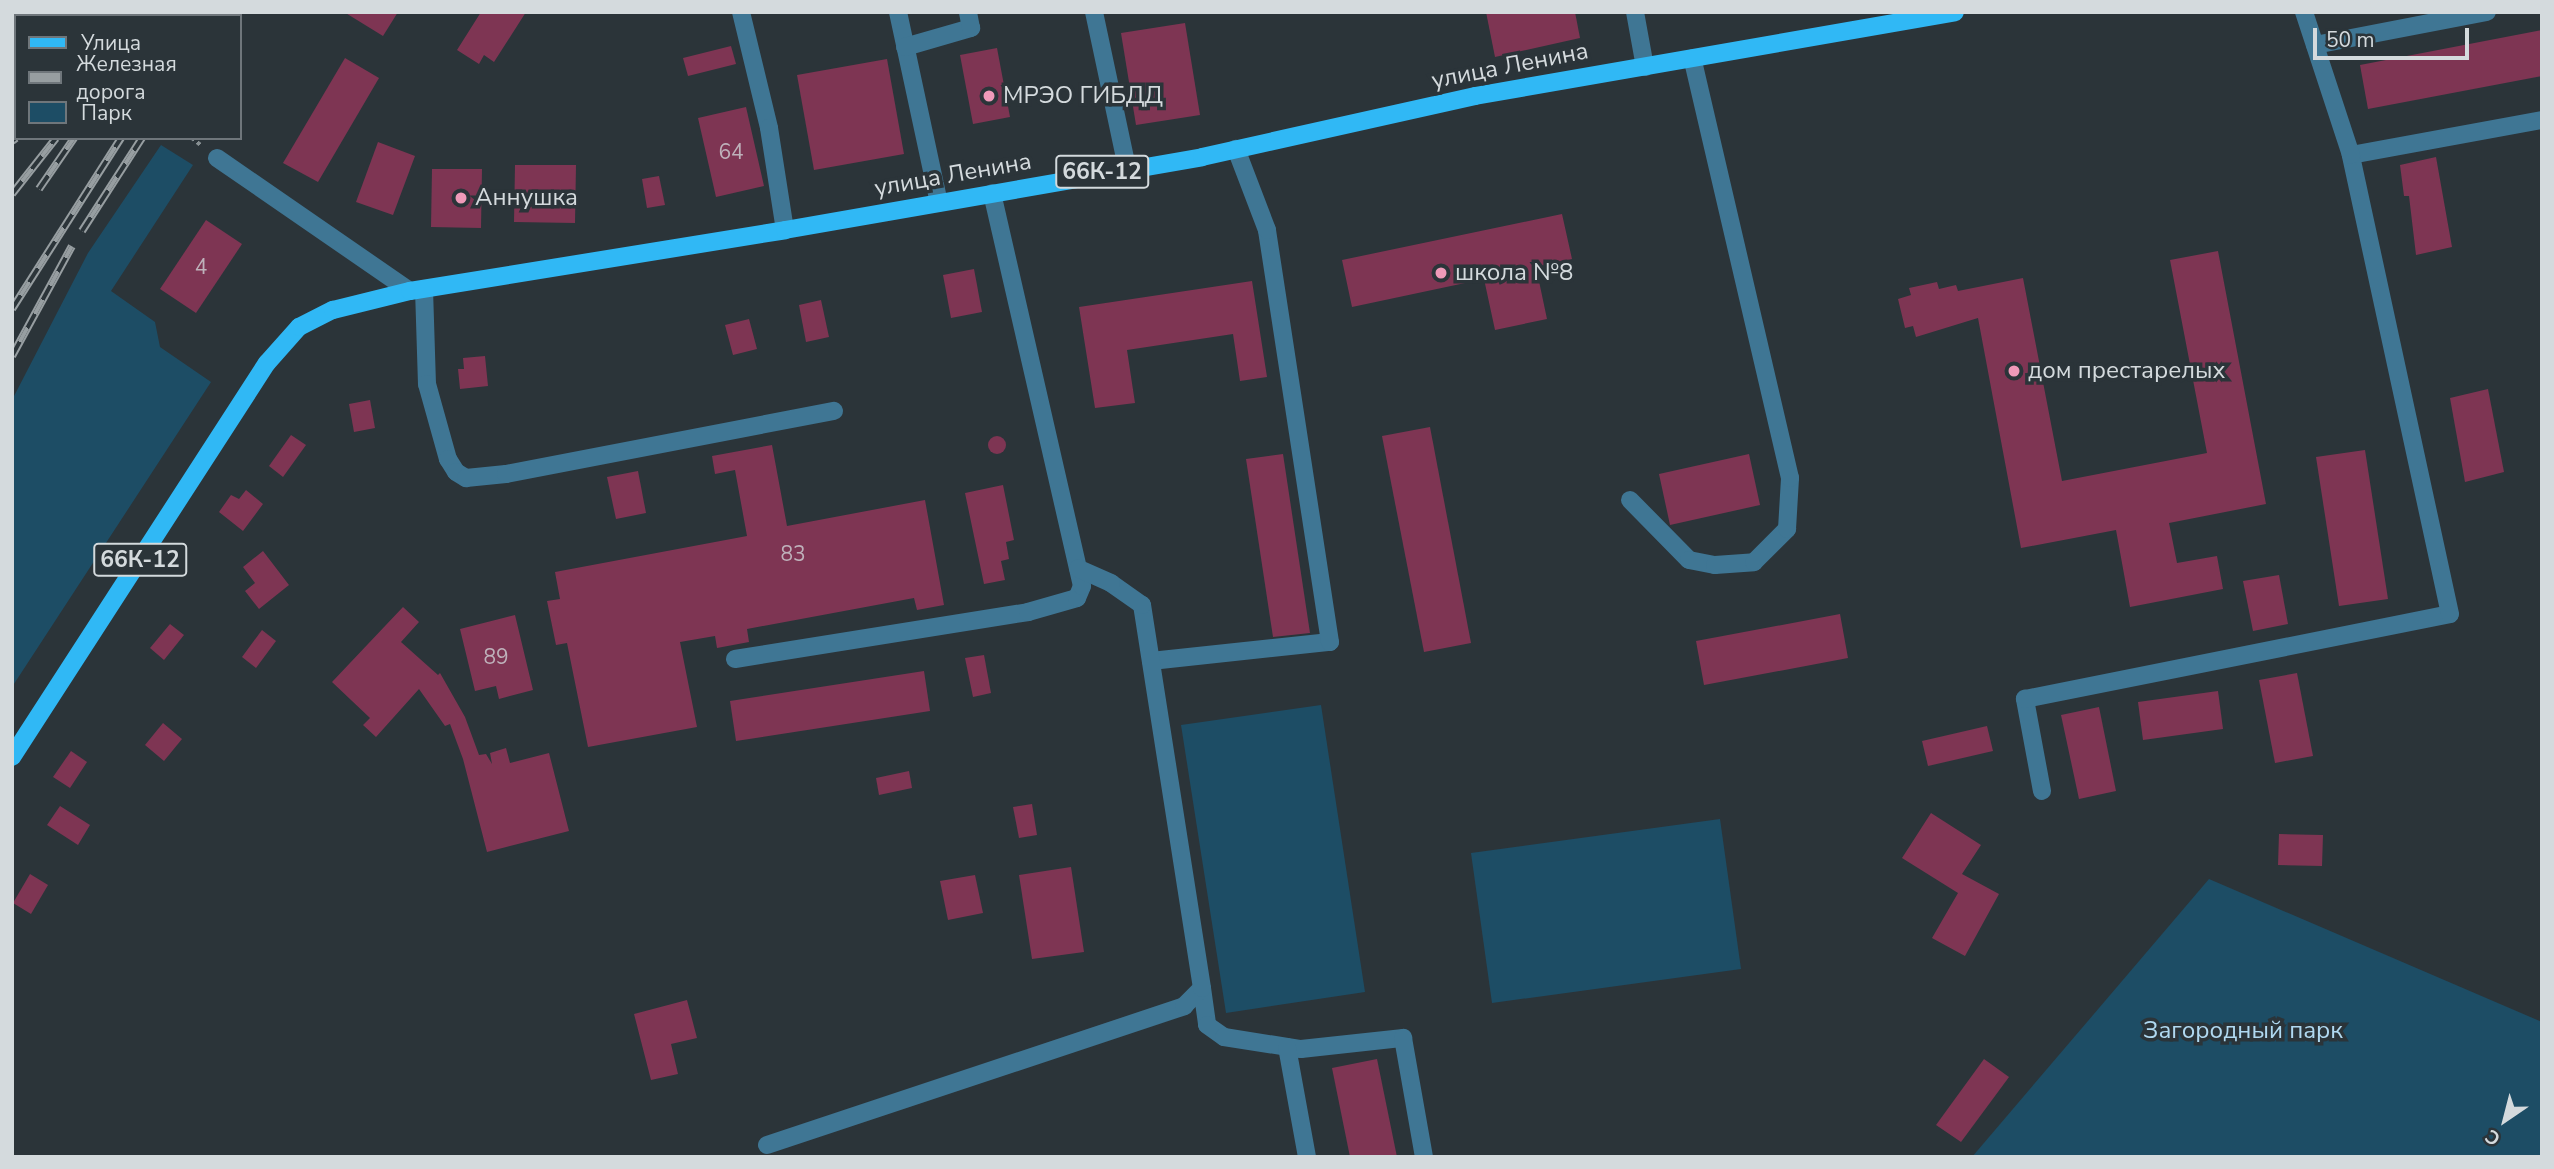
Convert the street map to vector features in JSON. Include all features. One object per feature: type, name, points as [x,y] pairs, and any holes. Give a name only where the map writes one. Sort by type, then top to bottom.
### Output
[{"type":"main road","name":"улица Ленина","points":[[12,757],[267,363],[299,327],[333,310],[417,290],[785,230],[1236,149],[1475,96],[1955,12]]},
{"type":"lane","points":[[741,12],[769,128],[785,230]]},
{"type":"lane","points":[[898,12],[939,203]]},
{"type":"lane","points":[[905,47],[971,28],[968,12]]},
{"type":"lane","points":[[1094,12],[1127,167]]},
{"type":"lane","points":[[1636,12],[1645,66]]},
{"type":"lane","points":[[2042,790],[2025,699],[2450,614],[2351,155],[2304,12]]},
{"type":"lane","points":[[2315,45],[2487,12]]},
{"type":"lane","points":[[1630,500],[1689,559],[1715,565],[1754,562],[1787,529],[1790,478],[1692,58]]},
{"type":"lane","points":[[2351,155],[2542,120]]},
{"type":"lane","points":[[1151,661],[1330,642],[1267,230],[1236,149]]},
{"type":"lane","points":[[217,158],[417,290],[427,384],[448,459],[456,472],[466,478],[506,474],[834,411]]},
{"type":"lane","points":[[735,659],[1028,612],[1077,598],[1082,586],[992,193]]},
{"type":"lane","points":[[1078,568],[1111,583],[1142,605],[1207,1025],[1224,1037],[1301,1049],[1403,1038],[1424,1157]]},
{"type":"lane","points":[[767,1145],[1184,1006],[1202,988]]},
{"type":"lane","points":[[1287,1047],[1307,1157]]},
{"type":"green space","points":[[161,145],[193,165],[111,291],[155,322],[160,347],[211,382],[12,687],[12,400],[88,253]]},
{"type":"green space","points":[[1321,705],[1365,992],[1226,1013],[1181,725]]},
{"type":"green space","points":[[1720,819],[1741,969],[1492,1003],[1471,853]]},
{"type":"green space","name":"Загородный парк","points":[[2209,879],[2542,1022],[2542,1157],[1972,1157]]},
{"type":"building","points":[[344,12],[398,12],[383,36]]},
{"type":"building","points":[[481,12],[526,12],[494,62],[484,55],[479,64],[457,50]]},
{"type":"building","points":[[1486,12],[1575,12],[1580,38],[1495,57]]},
{"type":"building","points":[[1185,23],[1200,115],[1136,125],[1121,33]]},
{"type":"building","points":[[2542,30],[2542,76],[2368,109],[2360,65]]},
{"type":"building","points":[[731,46],[736,64],[688,76],[683,58]]},
{"type":"building","points":[[997,48],[1010,117],[973,124],[960,55]]},
{"type":"building","points":[[345,58],[379,78],[318,182],[283,163]]},
{"type":"building","points":[[887,59],[904,154],[814,170],[797,75]]},
{"type":"building","points":[[746,107],[764,186],[716,197],[698,118]]},
{"type":"building","points":[[378,142],[415,156],[393,215],[356,202]]},
{"type":"building","points":[[2436,157],[2452,247],[2416,255],[2409,196],[2404,196],[2400,165]]},
{"type":"building","points":[[515,165],[576,165],[575,223],[514,222]]},
{"type":"building","points":[[432,169],[482,169],[481,228],[431,227]]},
{"type":"building","points":[[659,176],[665,205],[647,208],[642,179]]},
{"type":"building","name":"школа №8","points":[[1562,214],[1572,259],[1536,267],[1547,319],[1495,330],[1484,279],[1352,307],[1342,260]]},
{"type":"building","points":[[206,220],[242,244],[196,313],[160,289]]},
{"type":"building","name":"дом престарелых","points":[[2218,251],[2266,504],[2169,523],[2177,563],[2217,556],[2223,589],[2130,607],[2116,530],[2021,548],[1978,318],[1916,337],[1913,326],[1905,328],[1898,299],[1911,295],[1909,288],[1937,282],[1939,289],[1956,285],[1958,291],[2023,278],[2062,481],[2207,453],[2170,260]]},
{"type":"building","points":[[974,269],[982,312],[951,318],[943,275]]},
{"type":"building","points":[[1252,281],[1267,377],[1240,381],[1233,334],[1127,350],[1135,403],[1095,408],[1079,307]]},
{"type":"building","points":[[821,300],[829,337],[806,342],[799,305]]},
{"type":"building","points":[[749,319],[757,349],[733,355],[725,325]]},
{"type":"building","points":[[485,356],[488,386],[460,389],[458,369],[464,369],[463,358]]},
{"type":"building","points":[[2488,389],[2504,472],[2465,482],[2450,398]]},
{"type":"building","points":[[370,400],[375,428],[354,432],[349,404]]},
{"type":"building","points":[[1430,427],[1471,643],[1424,652],[1382,436]]},
{"type":"building","points":[[291,435],[306,445],[283,477],[269,466]]},
{"type":"building","points":[[993,436],[1001,436],[1006,445],[1004,452],[993,454],[988,449],[988,441]]},
{"type":"building","points":[[772,445],[787,526],[925,500],[944,605],[917,610],[914,598],[747,629],[749,642],[717,648],[715,636],[680,642],[697,727],[588,747],[567,643],[556,645],[547,601],[560,599],[555,572],[747,536],[735,470],[715,474],[712,456]]},
{"type":"building","points":[[2365,450],[2388,599],[2339,606],[2316,457]]},
{"type":"building","points":[[1283,454],[1310,633],[1273,637],[1246,459]]},
{"type":"building","points":[[1749,454],[1760,505],[1670,525],[1659,474]]},
{"type":"building","points":[[638,471],[646,513],[616,519],[607,477]]},
{"type":"building","points":[[1003,485],[1014,540],[1006,542],[1009,559],[1001,561],[1005,580],[984,584],[965,493]]},
{"type":"building","points":[[246,490],[263,504],[243,531],[219,512],[231,495],[239,499]]},
{"type":"building","points":[[263,551],[289,585],[259,609],[245,591],[255,583],[243,567]]},
{"type":"building","points":[[2279,575],[2288,624],[2253,631],[2243,581]]},
{"type":"building","points":[[403,607],[419,622],[401,642],[438,675],[440,673],[465,717],[479,755],[486,754],[492,764],[490,753],[506,748],[510,763],[549,753],[569,831],[487,852],[463,759],[450,724],[445,726],[419,689],[376,737],[363,725],[370,718],[332,682]]},
{"type":"building","points":[[1840,614],[1848,658],[1704,685],[1696,641]]},
{"type":"building","points":[[515,615],[533,690],[499,699],[496,686],[475,691],[460,629]]},
{"type":"building","points":[[170,624],[184,635],[164,660],[150,648]]},
{"type":"building","points":[[262,630],[276,641],[256,668],[242,657]]},
{"type":"building","points":[[984,655],[991,693],[973,697],[965,658]]},
{"type":"building","points":[[924,671],[930,711],[736,741],[730,701]]},
{"type":"building","points":[[2297,673],[2313,756],[2275,763],[2259,680]]},
{"type":"building","points":[[2218,691],[2223,729],[2143,740],[2138,702]]},
{"type":"building","points":[[2099,707],[2116,791],[2079,799],[2061,715]]},
{"type":"building","points":[[163,723],[182,739],[164,761],[145,745]]},
{"type":"building","points":[[1987,726],[1993,751],[1928,766],[1922,741]]},
{"type":"building","points":[[71,751],[87,762],[70,788],[53,777]]},
{"type":"building","points":[[909,771],[912,788],[879,795],[876,778]]},
{"type":"building","points":[[1032,804],[1037,835],[1019,838],[1013,807]]},
{"type":"building","points":[[60,806],[90,825],[78,845],[47,825]]},
{"type":"building","points":[[1931,813],[1981,845],[1962,874],[1999,894],[1965,956],[1932,938],[1958,893],[1902,858]]},
{"type":"building","points":[[2279,834],[2323,835],[2322,866],[2278,865]]},
{"type":"building","points":[[1071,867],[1084,952],[1032,959],[1019,875]]},
{"type":"building","points":[[30,874],[48,885],[31,914],[13,903]]},
{"type":"building","points":[[975,875],[983,913],[948,920],[940,881]]},
{"type":"building","points":[[687,1000],[697,1038],[671,1044],[678,1074],[651,1080],[634,1014]]},
{"type":"building","points":[[1377,1059],[1397,1157],[1350,1157],[1332,1068]]},
{"type":"building","points":[[1984,1059],[2009,1077],[1961,1142],[1936,1125]]},
{"type":"railway","points":[[12,194],[54,140]]},
{"type":"railway","points":[[39,189],[73,140]]},
{"type":"railway","points":[[12,309],[120,140]]},
{"type":"railway","points":[[82,231],[141,140]]},
{"type":"railway","points":[[12,356],[72,246]]},
{"type":"place","name":"МРЭО ГИБДД","points":[[989,96]]},
{"type":"place","name":"Аннушка","points":[[461,198]]},
{"type":"place","name":"школа №8","points":[[1441,273]]},
{"type":"place","name":"дом престарелых","points":[[2014,371]]}]
